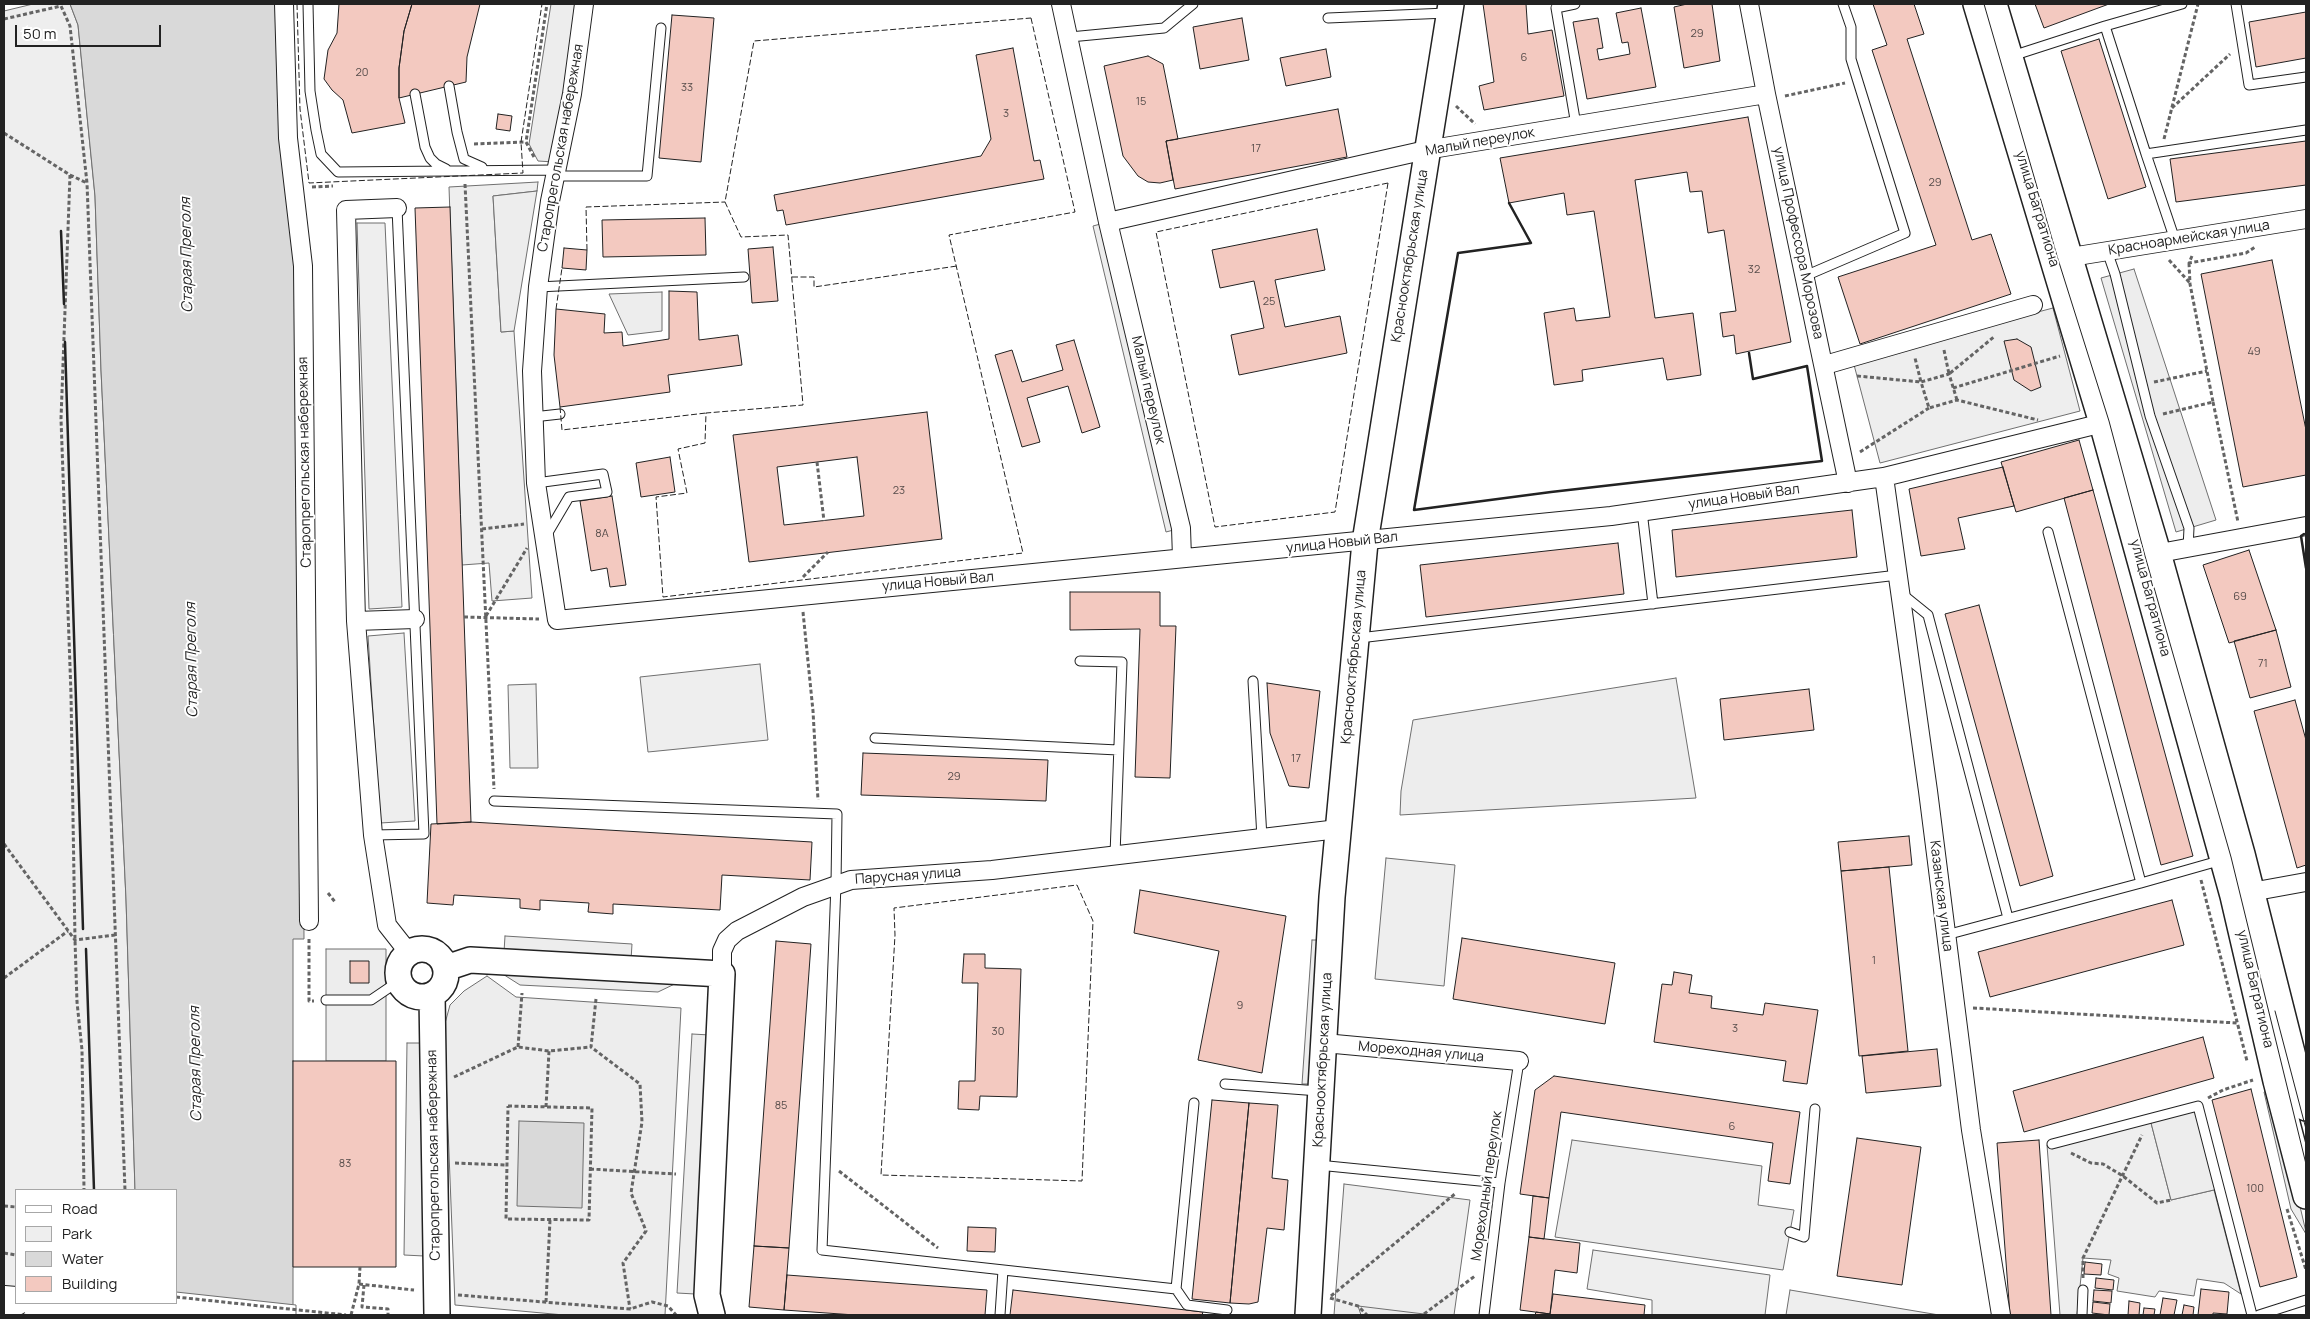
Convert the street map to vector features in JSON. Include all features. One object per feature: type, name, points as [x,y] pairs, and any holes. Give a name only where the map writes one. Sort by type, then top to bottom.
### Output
[{"type":"main road","points":[[45,1304],[159,1315]]},
{"type":"street","name":"Старопрегольская набережная","points":[[284,4],[288,138],[303,266],[309,921]]},
{"type":"street","name":"Старопрегольская набережная","points":[[557,620],[536,483],[532,372],[538,286],[550,172],[572,94],[584,4]]},
{"type":"street","name":"Малый переулок","points":[[1061,4],[1070,37],[1108,222],[1181,528],[1182,558]]},
{"type":"street","name":"улица Профессора Морозова","points":[[1749,4],[1766,97],[1826,369],[1848,483]]},
{"type":"street","name":"улица Багратиона","points":[[1976,4],[2002,60],[2071,257],[2110,421]]},
{"type":"street","name":"улица Багратиона","points":[[1994,4],[2002,60],[2110,421],[2242,894],[2284,1077],[2296,1198]]},
{"type":"street","name":"Краснооктябрьская улица","points":[[1308,1315],[1320,1091],[1338,829],[1364,542],[1450,8]]},
{"type":"street","name":"Малый переулок","points":[[1108,222],[1426,150],[1576,125],[1766,97]]},
{"type":"street","points":[[397,208],[346,210],[356,621],[373,834],[387,925],[409,953]]},
{"type":"street","name":"Красноармейская улица","points":[[2071,257],[2306,219]]},
{"type":"street","points":[[1826,369],[1909,340],[2033,306]]},
{"type":"street","name":"улица Новый Вал","points":[[557,620],[1182,558],[1364,542],[1642,511],[1884,477],[2110,421]]},
{"type":"street","name":"Казанская улица","points":[[1884,477],[1971,1130],[2001,1315]]},
{"type":"street","points":[[2148,555],[2306,526]]},
{"type":"street","points":[[356,621],[415,619]]},
{"type":"street","name":"Парусная улица","points":[[706,1309],[722,951],[727,940],[737,931],[803,897],[851,880],[992,870],[1338,829]]},
{"type":"street","points":[[2242,894],[2306,882]]},
{"type":"street","points":[[423,949],[431,950],[438,954],[446,968],[444,984],[432,996],[416,997],[408,993],[399,981],[399,965],[409,953],[423,949]]},
{"type":"street","points":[[446,968],[470,960],[722,974]]},
{"type":"street","name":"Старопрегольская набережная","points":[[432,996],[437,1304]]},
{"type":"street","name":"Мореходная улица","points":[[1324,1042],[1519,1061]]},
{"type":"street","name":"улица Багратиона","points":[[2284,1077],[2306,1108]]},
{"type":"lane","points":[[308,4],[310,91],[321,154],[338,172],[487,169],[647,176],[661,28]]},
{"type":"lane","points":[[1070,37],[1164,28],[1193,4]]},
{"type":"lane","points":[[1575,4],[1556,6],[1576,125]]},
{"type":"lane","points":[[1805,276],[1905,233],[1851,59],[1850,27],[1843,4]]},
{"type":"lane","points":[[2002,60],[2105,26],[2182,4]]},
{"type":"lane","points":[[2236,4],[2249,85],[2306,77]]},
{"type":"lane","points":[[1328,18],[1450,8]]},
{"type":"lane","points":[[2105,26],[2175,240]]},
{"type":"lane","points":[[449,86],[464,159],[487,169]]},
{"type":"lane","points":[[415,94],[430,158],[436,164],[446,169]]},
{"type":"lane","points":[[2146,154],[2306,130]]},
{"type":"lane","points":[[373,834],[424,834],[397,208]]},
{"type":"lane","points":[[2107,252],[2115,274],[2150,416],[2189,528],[2188,548]]},
{"type":"lane","points":[[538,286],[744,277]]},
{"type":"lane","points":[[533,417],[560,414]]},
{"type":"lane","points":[[536,483],[603,474],[607,492],[569,498],[544,540]]},
{"type":"lane","points":[[1642,511],[1653,604]]},
{"type":"lane","points":[[2048,532],[2141,883]]},
{"type":"lane","points":[[1356,639],[1898,575]]},
{"type":"lane","points":[[1900,593],[1928,615],[2008,918]]},
{"type":"lane","points":[[1080,661],[1122,662],[1115,855]]},
{"type":"lane","points":[[1253,681],[1262,838]]},
{"type":"lane","points":[[875,738],[1118,750]]},
{"type":"lane","points":[[494,801],[837,814],[827,1162],[822,1250],[1176,1289]]},
{"type":"lane","points":[[1946,935],[2232,857]]},
{"type":"lane","points":[[326,1000],[371,1000],[399,981]]},
{"type":"lane","name":"Мореходный переулок","points":[[1484,1315],[1500,1183],[1519,1061]]},
{"type":"lane","points":[[1225,1084],[1320,1091]]},
{"type":"lane","points":[[1194,1103],[1176,1289],[1187,1304],[1227,1310]]},
{"type":"lane","points":[[2052,1144],[2198,1106],[2252,1315]]},
{"type":"lane","points":[[1790,1232],[1804,1237],[1815,1108]]},
{"type":"lane","points":[[1316,1165],[1500,1183]]},
{"type":"lane","points":[[1000,1315],[1003,1270]]},
{"type":"lane","points":[[2082,1315],[2083,1290]]},
{"type":"lane","points":[[2259,1315],[2306,1300]]},
{"type":"path","points":[[548,4],[526,142],[550,172]]},
{"type":"path","points":[[2161,151],[2198,4]]},
{"type":"path","points":[[4,19],[62,6],[70,26],[87,182],[126,1189]]},
{"type":"path","points":[[2172,108],[2242,43]]},
{"type":"path","points":[[1766,97],[1858,80]]},
{"type":"path","points":[[1452,102],[1478,127]]},
{"type":"path","points":[[4,133],[70,175],[87,182]]},
{"type":"path","points":[[70,175],[61,419],[71,694],[77,1002],[82,1050],[84,1189]]},
{"type":"path","points":[[465,178],[494,801]]},
{"type":"path","points":[[2155,243],[2190,284]]},
{"type":"path","points":[[2189,263],[2190,284],[2241,538]]},
{"type":"path","points":[[1826,369],[1921,382],[1949,374],[2003,330]]},
{"type":"path","points":[[1940,332],[1957,400]]},
{"type":"path","points":[[1909,340],[1929,408]]},
{"type":"path","points":[[1953,388],[2063,355]]},
{"type":"path","points":[[2142,385],[2207,371]]},
{"type":"path","points":[[1844,462],[1929,408],[1957,400],[2041,421]]},
{"type":"path","points":[[2150,416],[2213,402]]},
{"type":"path","points":[[817,462],[824,521]]},
{"type":"path","points":[[482,529],[542,522]]},
{"type":"path","points":[[486,616],[542,522]]},
{"type":"path","points":[[800,580],[828,552]]},
{"type":"path","points":[[803,609],[813,711],[818,813]]},
{"type":"path","points":[[464,617],[486,616],[557,620]]},
{"type":"path","points":[[4,844],[75,940]]},
{"type":"path","points":[[4,978],[68,930]]},
{"type":"path","points":[[75,940],[115,935]]},
{"type":"path","points":[[309,948],[309,1001],[326,1000]]},
{"type":"path","points":[[518,1047],[522,993]]},
{"type":"path","points":[[591,1047],[596,999]]},
{"type":"path","points":[[1956,1007],[2237,1023]]},
{"type":"path","points":[[452,1078],[518,1047],[549,1051],[591,1047],[640,1084],[642,1122],[631,1193],[646,1230],[623,1263],[630,1309]]},
{"type":"path","points":[[546,1107],[549,1051]]},
{"type":"path","points":[[2198,1106],[2223,1090],[2284,1077]]},
{"type":"path","points":[[508,1106],[592,1108],[589,1220],[506,1219],[507,1165],[508,1106]]},
{"type":"path","points":[[2083,1290],[2083,1258],[2150,1119]]},
{"type":"path","points":[[2052,1144],[2091,1163],[2103,1164],[2123,1176],[2157,1203],[2171,1200]]},
{"type":"path","points":[[827,1162],[944,1252]]},
{"type":"path","points":[[450,1163],[507,1165]]},
{"type":"path","points":[[590,1169],[676,1174]]},
{"type":"path","points":[[1367,1315],[1358,1306],[1330,1298],[1472,1180]]},
{"type":"path","points":[[2296,1198],[2306,1270]]},
{"type":"path","points":[[546,1302],[550,1220]]},
{"type":"path","points":[[1424,1314],[1490,1265]]},
{"type":"path","points":[[351,1315],[359,1284],[360,1267]]},
{"type":"path","points":[[359,1284],[437,1304],[546,1302],[630,1309],[652,1302],[668,1306],[676,1315]]},
{"type":"path","points":[[364,1285],[362,1307],[388,1308],[388,1315]]},
{"type":"path","points":[[178,1298],[346,1315]]},
{"type":"green space","points":[[33,4],[70,4],[78,25],[95,196],[101,370],[126,899],[135,1189],[15,1189],[15,1304],[127,1315],[4,1315],[4,11]]},
{"type":"green space","points":[[538,182],[537,191],[493,196],[501,332],[514,331],[532,598],[492,601],[489,563],[462,565],[449,187]]},
{"type":"green space","points":[[357,223],[385,223],[402,607],[369,609]]},
{"type":"green space","points":[[2053,308],[2080,411],[1880,463],[1853,361]]},
{"type":"green space","points":[[404,633],[415,821],[380,823],[368,636]]},
{"type":"green space","points":[[760,664],[768,740],[648,752],[640,677]]},
{"type":"green space","points":[[536,684],[538,768],[510,768],[508,685]]},
{"type":"green space","points":[[1386,858],[1455,865],[1444,986],[1375,979]]},
{"type":"green space","points":[[2150,1119],[2171,1200],[2214,1190],[2241,1294],[2224,1283],[2197,1279],[2194,1296],[2159,1291],[2155,1297],[2117,1291],[2119,1278],[2108,1274],[2111,1260],[2083,1258],[2077,1315],[2060,1315],[2047,1145]]},
{"type":"green space","points":[[1344,1184],[1470,1200],[1454,1315],[1334,1315]]},
{"type":"green space","points":[[1593,1250],[1770,1275],[1765,1315],[1652,1315],[1652,1300],[1587,1289]]},
{"type":"green space","points":[[1790,1290],[1939,1315],[1786,1315]]},
{"type":"shaded area","points":[[551,4],[579,4],[554,162],[538,161],[529,144]]},
{"type":"shaded area","points":[[537,191],[514,331],[501,332],[493,196]]},
{"type":"shaded area","points":[[1108,222],[1181,528],[1166,532],[1093,226]]},
{"type":"shaded area","points":[[2134,269],[2216,520],[2176,532],[2101,278]]},
{"type":"shaded area","points":[[662,292],[662,331],[628,335],[609,294]]},
{"type":"shaded area","points":[[1676,678],[1696,798],[1400,815],[1401,791],[1413,720]]},
{"type":"shaded area","points":[[505,936],[632,944],[631,960],[504,952]]},
{"type":"shaded area","points":[[1312,940],[1323,940],[1313,1084],[1302,1084]]},
{"type":"shaded area","points":[[326,949],[386,949],[386,1061],[326,1061]]},
{"type":"shaded area","points":[[498,971],[683,980],[658,992],[520,985]]},
{"type":"shaded area","points":[[487,976],[516,997],[681,1008],[665,1315],[564,1315],[455,1305],[444,1027],[450,1005],[464,991]]},
{"type":"shaded area","points":[[692,1034],[710,1035],[695,1294],[677,1293]]},
{"type":"shaded area","points":[[407,1043],[427,1043],[424,1256],[404,1255]]},
{"type":"shaded area","points":[[2272,1087],[2306,1234],[2291,1209],[2264,1092]]},
{"type":"shaded area","points":[[2198,1106],[2218,1189],[2171,1200],[2150,1119]]},
{"type":"shaded area","points":[[1572,1140],[1762,1166],[1758,1205],[1794,1210],[1783,1270],[1555,1237]]},
{"type":"shaded area","points":[[1358,1306],[1424,1314],[1424,1315],[1361,1315]]},
{"type":"water","name":"Старая Преголя","points":[[70,4],[278,4],[301,332],[304,939],[293,939],[293,1315],[178,1303],[178,1189],[135,1189],[126,899],[101,370],[95,196],[78,25]]},
{"type":"water","points":[[519,1121],[584,1123],[582,1208],[517,1206]]},
{"type":"pier","points":[[178,1292],[296,1305],[296,1315],[124,1315],[126,1304],[178,1304]]},
{"type":"building","points":[[339,4],[412,4],[404,31],[399,68],[399,98],[405,123],[352,133],[343,100],[324,79],[328,50],[337,33]]},
{"type":"building","points":[[412,4],[480,4],[467,57],[466,82],[399,98],[399,68],[404,31]]},
{"type":"building","points":[[1483,4],[1526,4],[1528,34],[1552,30],[1564,96],[1484,110],[1479,86],[1494,82]]},
{"type":"building","points":[[1687,4],[1712,4],[1720,61],[1684,68],[1674,7]]},
{"type":"building","points":[[1873,4],[1914,4],[1924,34],[1907,39],[1972,240],[1991,234],[2011,294],[1860,344],[1838,277],[1936,245],[1872,50],[1887,45]]},
{"type":"building","points":[[2035,4],[2109,4],[2044,28]]},
{"type":"building","points":[[1641,8],[1656,87],[1587,99],[1573,22],[1598,18],[1603,48],[1597,49],[1599,60],[1630,54],[1628,42],[1622,43],[1616,13]]},
{"type":"building","points":[[2306,12],[2306,58],[2256,67],[2249,22]]},
{"type":"building","points":[[672,15],[714,18],[701,162],[659,158]]},
{"type":"building","points":[[1242,18],[1249,60],[1200,69],[1193,27]]},
{"type":"building","points":[[2099,39],[2146,187],[2108,199],[2061,51]]},
{"type":"building","points":[[1013,48],[1034,161],[1040,160],[1044,179],[786,225],[783,210],[777,211],[774,195],[981,156],[991,139],[976,55]]},
{"type":"building","points":[[1326,49],[1331,77],[1286,86],[1280,58]]},
{"type":"building","points":[[1148,56],[1163,64],[1178,139],[1166,141],[1173,180],[1160,183],[1148,182],[1138,176],[1123,156],[1104,66]]},
{"type":"building","points":[[1338,109],[1347,157],[1175,189],[1166,141]]},
{"type":"building","points":[[498,114],[512,116],[510,131],[496,129]]},
{"type":"building","points":[[1748,117],[1791,342],[1736,354],[1734,335],[1723,337],[1720,313],[1736,311],[1724,230],[1708,233],[1702,191],[1690,192],[1687,172],[1635,180],[1655,318],[1693,313],[1701,375],[1667,380],[1663,358],[1582,370],[1583,381],[1554,385],[1544,313],[1574,308],[1576,321],[1610,317],[1594,211],[1567,215],[1564,193],[1509,203],[1500,158]]},
{"type":"building","points":[[2306,141],[2306,185],[2176,202],[2170,159]]},
{"type":"building","points":[[450,207],[471,822],[437,824],[415,208]]},
{"type":"building","points":[[705,218],[706,255],[603,257],[602,220]]},
{"type":"building","points":[[1317,229],[1325,270],[1275,280],[1285,327],[1340,316],[1347,353],[1239,375],[1231,335],[1264,328],[1254,281],[1220,288],[1212,250]]},
{"type":"building","points":[[773,247],[778,301],[752,303],[748,249]]},
{"type":"building","points":[[564,248],[587,250],[586,270],[562,268]]},
{"type":"building","points":[[2272,260],[2306,430],[2306,475],[2243,487],[2201,274]]},
{"type":"building","points":[[669,291],[697,292],[699,340],[738,335],[742,365],[668,375],[670,392],[560,407],[554,355],[556,309],[605,314],[604,333],[622,332],[623,346],[669,339]]},
{"type":"building","points":[[2017,339],[2031,347],[2041,387],[2031,391],[2014,380],[2004,341]]},
{"type":"building","points":[[1074,340],[1100,427],[1082,433],[1068,386],[1027,398],[1040,442],[1022,447],[995,355],[1012,350],[1022,382],[1063,370],[1056,345]]},
{"type":"building","points":[[927,412],[942,539],[749,562],[733,435]],"holes":[[[857,457],[864,516],[784,525],[777,467]]]},
{"type":"building","points":[[2079,440],[2093,490],[2016,512],[2001,462]]},
{"type":"building","points":[[670,457],[675,492],[641,497],[636,463]]},
{"type":"building","points":[[2003,467],[2014,506],[1958,518],[1965,549],[1921,556],[1909,489]]},
{"type":"building","points":[[2093,490],[2193,856],[2161,865],[2064,498]]},
{"type":"building","points":[[612,496],[626,585],[610,587],[607,568],[591,571],[580,501]]},
{"type":"building","points":[[1852,510],[1857,557],[1676,577],[1672,530]]},
{"type":"building","points":[[1618,543],[1624,594],[1426,617],[1420,565]]},
{"type":"building","points":[[2249,550],[2276,630],[2229,643],[2203,565]]},
{"type":"building","points":[[1070,592],[1160,592],[1160,626],[1176,626],[1170,778],[1135,777],[1140,629],[1070,630]]},
{"type":"building","points":[[1979,605],[2053,876],[2020,886],[1945,614]]},
{"type":"building","points":[[2276,630],[2291,687],[2250,698],[2234,641]]},
{"type":"building","points":[[1267,683],[1320,691],[1309,788],[1289,786],[1270,733]]},
{"type":"building","points":[[1809,689],[1814,730],[1724,740],[1720,699]]},
{"type":"building","points":[[2295,700],[2306,740],[2306,865],[2297,868],[2254,711]]},
{"type":"building","points":[[863,753],[1048,760],[1046,801],[861,795]]},
{"type":"building","points":[[471,822],[812,842],[810,880],[722,875],[720,910],[613,904],[613,914],[588,912],[589,903],[540,900],[540,910],[520,908],[520,899],[454,895],[453,905],[427,903],[431,824]]},
{"type":"building","points":[[1909,836],[1912,865],[1841,871],[1838,842]]},
{"type":"building","points":[[1889,867],[1908,1051],[1859,1056],[1841,871]]},
{"type":"building","points":[[1140,890],[1286,916],[1262,1073],[1198,1060],[1219,951],[1134,933]]},
{"type":"building","points":[[2172,900],[2184,945],[1990,997],[1978,952]]},
{"type":"building","points":[[1462,938],[1615,963],[1605,1024],[1453,999]]},
{"type":"building","points":[[776,941],[811,944],[789,1248],[754,1246]]},
{"type":"building","points":[[964,954],[985,954],[985,968],[1021,969],[1017,1097],[980,1096],[979,1110],[958,1109],[959,1081],[975,1081],[978,983],[962,983]]},
{"type":"building","points":[[350,961],[369,961],[369,983],[350,983]]},
{"type":"building","points":[[1674,972],[1692,975],[1689,993],[1712,996],[1711,1008],[1763,1015],[1765,1003],[1818,1010],[1807,1084],[1783,1081],[1786,1061],[1654,1042],[1662,984],[1672,985]]},
{"type":"building","points":[[2203,1037],[2214,1078],[2024,1132],[2013,1091]]},
{"type":"building","points":[[1937,1049],[1941,1086],[1866,1093],[1862,1056]]},
{"type":"building","points":[[293,1061],[396,1061],[396,1267],[293,1267]]},
{"type":"building","points":[[1554,1076],[1800,1112],[1790,1184],[1768,1181],[1773,1143],[1561,1112],[1549,1198],[1520,1194],[1535,1090]]},
{"type":"building","points":[[2251,1089],[2297,1277],[2260,1287],[2212,1100]]},
{"type":"building","points":[[1212,1100],[1249,1103],[1230,1303],[1192,1299]]},
{"type":"building","points":[[1249,1103],[1278,1105],[1272,1178],[1288,1180],[1284,1230],[1267,1228],[1258,1302],[1249,1304],[1230,1303]]},
{"type":"building","points":[[1857,1138],[1921,1147],[1902,1285],[1837,1276]]},
{"type":"building","points":[[2039,1140],[2051,1315],[2010,1315],[1997,1143]]},
{"type":"building","points":[[1533,1196],[1549,1198],[1544,1239],[1529,1237]]},
{"type":"building","points":[[968,1227],[996,1228],[995,1252],[967,1251]]},
{"type":"building","points":[[1529,1237],[1580,1243],[1577,1273],[1555,1270],[1550,1314],[1520,1310]]},
{"type":"building","points":[[754,1246],[789,1248],[784,1310],[749,1307]]},
{"type":"building","points":[[2085,1262],[2102,1264],[2101,1275],[2084,1274]]},
{"type":"building","points":[[787,1275],[987,1290],[985,1315],[855,1315],[784,1310]]},
{"type":"building","points":[[2096,1278],[2114,1280],[2113,1290],[2095,1288]]},
{"type":"building","points":[[2201,1289],[2229,1292],[2227,1314],[2198,1315]]},
{"type":"building","points":[[1013,1290],[1203,1312],[1202,1315],[1010,1315]]},
{"type":"building","points":[[2094,1290],[2112,1291],[2111,1303],[2093,1301]]},
{"type":"building","points":[[1553,1294],[1645,1305],[1644,1315],[1535,1315],[1536,1312],[1550,1314]]},
{"type":"building","points":[[2163,1298],[2177,1300],[2174,1315],[2160,1315]]},
{"type":"building","points":[[2129,1301],[2140,1303],[2139,1315],[2128,1315]]},
{"type":"building","points":[[2093,1302],[2110,1304],[2109,1315],[2092,1313]]},
{"type":"building","points":[[2184,1305],[2194,1307],[2193,1315],[2182,1315]]},
{"type":"building","points":[[2144,1308],[2155,1309],[2154,1315],[2143,1315]]},
{"type":"tram line","points":[[1984,4],[2057,256],[2109,421],[2145,556],[2231,857],[2306,1164]]},
{"type":"tram line","points":[[2275,1011],[2306,1129]]},
{"type":"fence","points":[[297,4],[300,109],[309,183],[523,173],[521,142],[542,4]]},
{"type":"fence","points":[[1031,18],[1075,212],[949,235],[1023,553],[663,597],[656,497],[687,493],[678,449],[705,443],[706,413],[803,405],[788,235],[741,237],[725,202],[754,41],[1031,18]]},
{"type":"fence","points":[[1388,183],[1335,512],[1215,527],[1156,232],[1388,183]]},
{"type":"fence","points":[[587,250],[586,207],[725,202]]},
{"type":"fence","points":[[792,277],[814,277],[814,287],[957,266]]},
{"type":"fence","points":[[556,309],[562,268]]},
{"type":"fence","points":[[560,407],[562,430],[706,413]]},
{"type":"fence","points":[[1077,885],[1093,921],[1082,1181],[881,1175],[895,935],[894,908],[1077,885]]},
{"type":"wall","points":[[1509,203],[1531,243],[1458,253],[1414,510],[1551,492],[1822,461],[1807,366],[1753,379],[1749,353]]},
{"type":"wall","points":[[61,231],[64,304]]},
{"type":"wall","points":[[65,342],[83,929]]},
{"type":"wall","points":[[2304,534],[2301,536],[2306,568]]},
{"type":"wall","points":[[86,949],[94,1189]]}]
